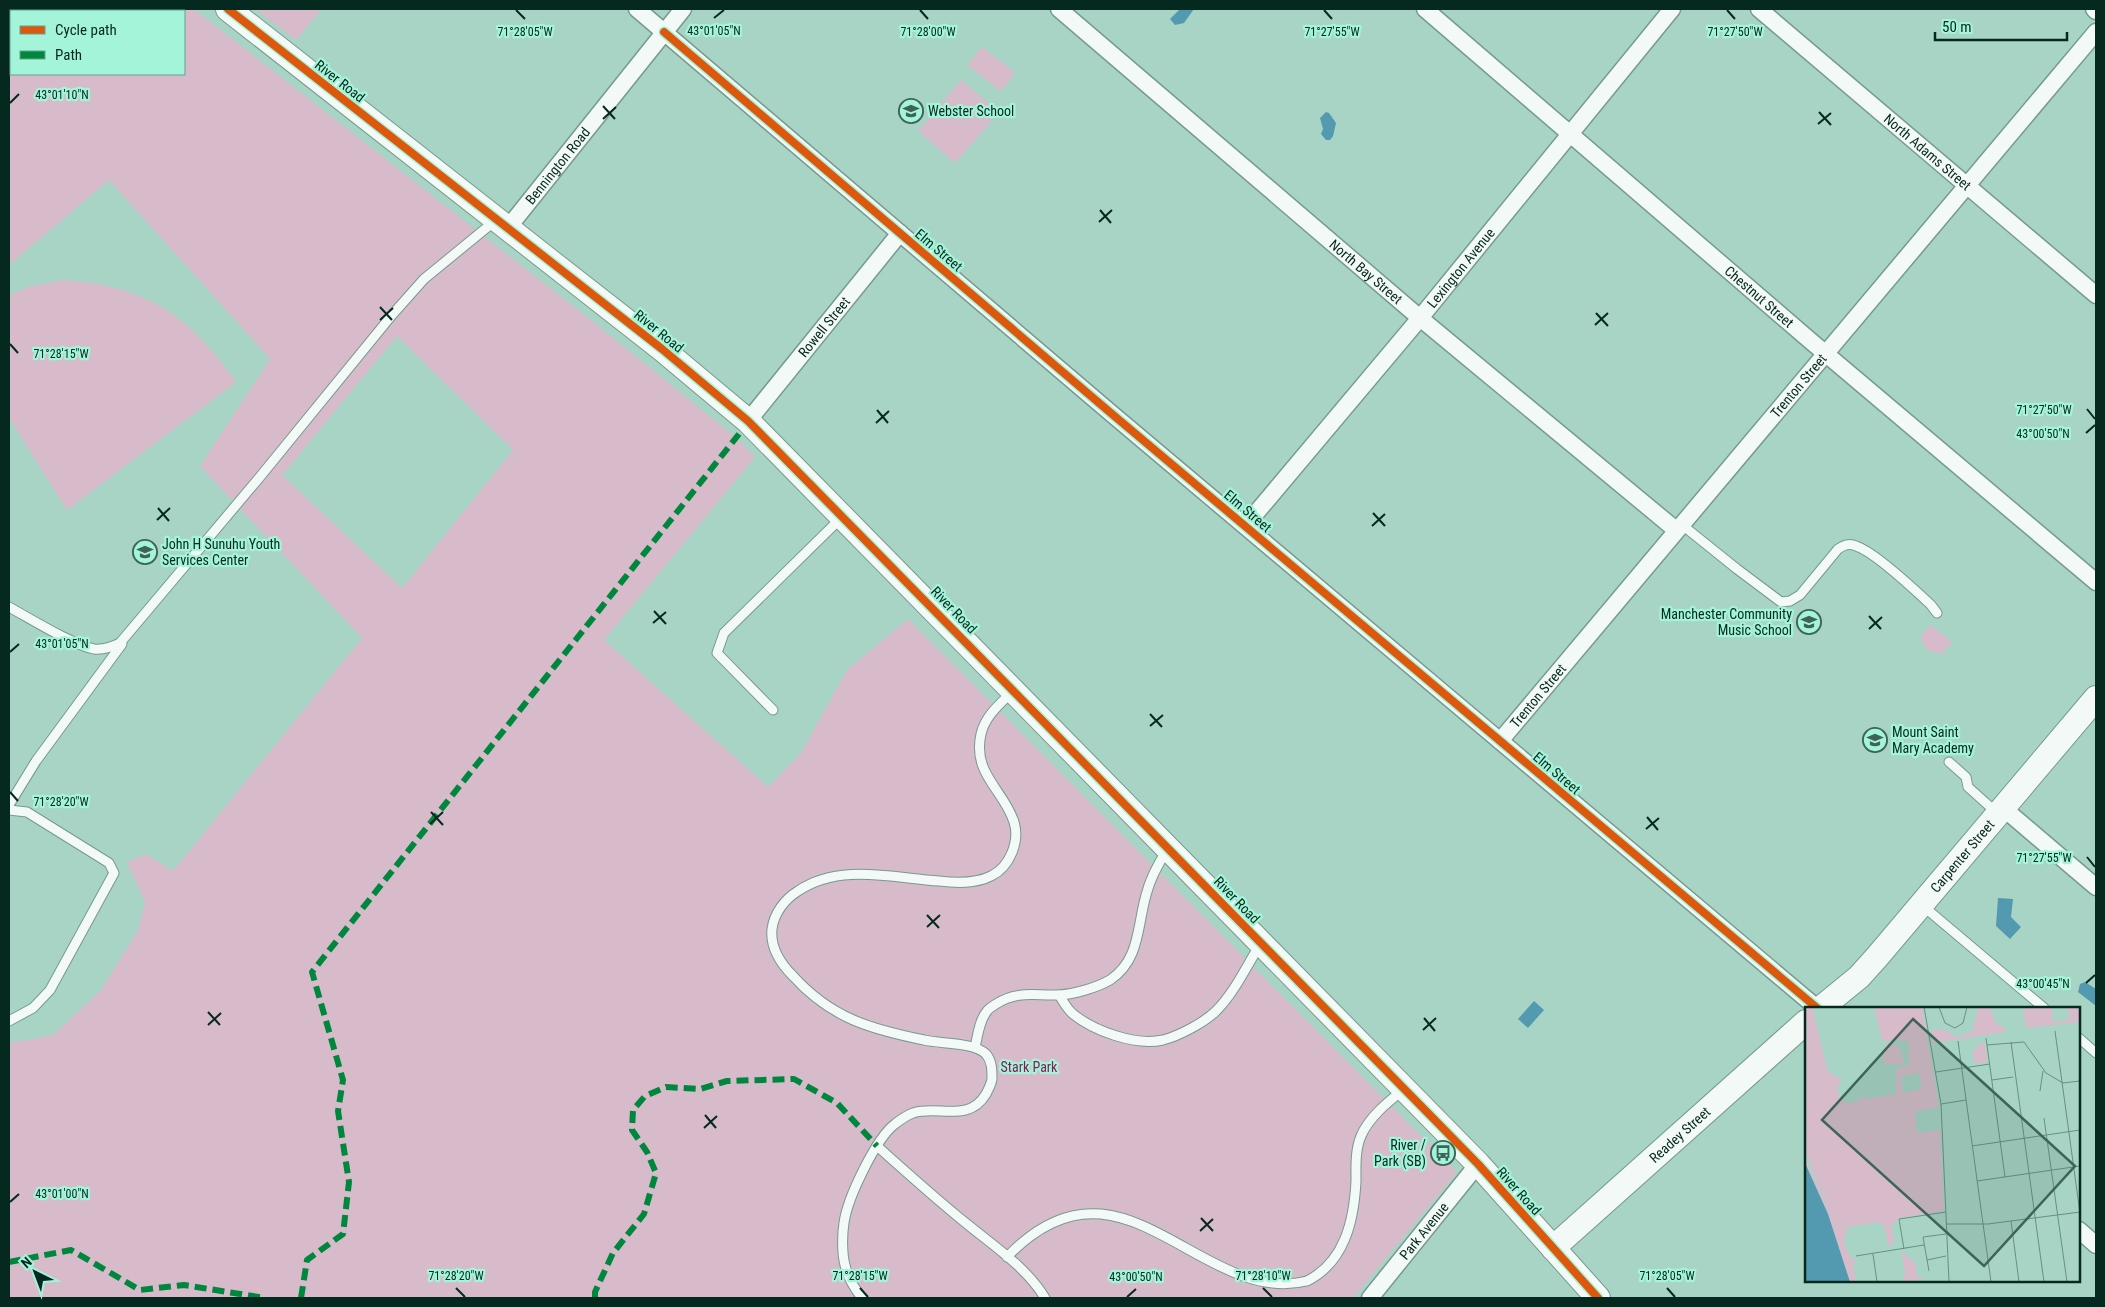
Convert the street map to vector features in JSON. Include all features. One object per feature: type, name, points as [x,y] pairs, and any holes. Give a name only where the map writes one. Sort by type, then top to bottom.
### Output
[{"type":"street","name":"River Road","points":[[228,9],[662,349],[748,421],[1478,1164],[1598,1298]]},
{"type":"street","name":"Elm Street","points":[[637,9],[1816,1007]]},
{"type":"street","name":"Bennington Road","points":[[502,225],[683,9]]},
{"type":"street","name":"North Bay Street","points":[[1059,9],[1420,318],[1679,527]]},
{"type":"street","name":"Chestnut Street","points":[[1425,9],[1826,354],[2096,582]]},
{"type":"street","name":"Lexington Avenue","points":[[1246,525],[1420,318],[1672,9]]},
{"type":"street","name":"North Adams Street","points":[[1759,9],[2096,295]]},
{"type":"street","name":"Trenton Street","points":[[1500,741],[2096,32]]},
{"type":"street","name":"Rowell Street","points":[[748,421],[900,232]]},
{"type":"street","name":"Carpenter Street","points":[[1822,1007],[1858,977],[2096,698]]},
{"type":"street","points":[[2000,810],[2096,887]]},
{"type":"street","name":"Readey Street","points":[[1553,1248],[1805,1023]]},
{"type":"street","name":"Park Avenue","points":[[1370,1298],[1478,1164]]},
{"type":"street","points":[[2080,1231],[2096,1245]]},
{"type":"lane","points":[[9,805],[36,761],[126,638],[392,315],[424,279],[502,225]]},
{"type":"lane","points":[[773,710],[717,653],[724,633],[843,516]]},
{"type":"lane","points":[[1679,527],[1782,602],[1790,601],[1800,594],[1838,549],[1845,544],[1856,546],[1870,553],[1931,605],[1937,613]]},
{"type":"lane","points":[[9,607],[59,634],[94,649],[113,647],[126,638]]},
{"type":"lane","points":[[862,1298],[850,1282],[844,1263],[844,1223],[849,1204],[862,1173],[877,1146],[893,1125],[914,1113],[961,1112],[981,1102],[991,1085],[992,1066],[986,1054],[975,1047],[926,1041],[867,1027],[848,1019],[809,994],[781,964],[773,948],[772,928],[778,910],[791,895],[808,884],[826,877],[846,874],[867,874],[954,882],[976,882],[994,875],[1008,862],[1016,842],[1014,822],[987,778],[979,745],[981,731],[988,717],[1014,690]]},
{"type":"lane","points":[[1949,762],[1966,776],[1968,787],[2000,810]]},
{"type":"lane","points":[[9,810],[27,812],[110,863],[114,873],[50,990],[33,1008],[9,1021]]},
{"type":"lane","points":[[975,1047],[980,1025],[987,1010],[1008,996],[1059,995],[1090,988],[1103,983],[1125,966],[1135,950],[1146,893],[1155,870],[1168,848]]},
{"type":"lane","points":[[1921,904],[2043,1007]]},
{"type":"lane","points":[[1059,995],[1071,1012],[1092,1028],[1120,1037],[1162,1040],[1200,1023],[1217,1010],[1261,943]]},
{"type":"lane","points":[[2080,1039],[2096,1053]]},
{"type":"lane","points":[[1253,1289],[1288,1288],[1307,1281],[1324,1270],[1337,1255],[1346,1238],[1352,1218],[1360,1138],[1366,1124],[1404,1089]]},
{"type":"lane","points":[[877,1146],[921,1186],[1007,1257],[1033,1281],[1045,1298]]},
{"type":"lane","points":[[1007,1257],[1023,1241],[1049,1226],[1077,1216],[1116,1222],[1193,1263]]},
{"type":"green space","name":"Stark Park","points":[[9,9],[194,9],[591,320],[740,441],[755,457],[604,640],[768,787],[801,753],[847,670],[908,619],[1457,1172],[1353,1298],[9,1298],[9,1043],[53,1035],[101,990],[138,930],[145,902],[127,862],[146,854],[173,871],[362,638],[200,466],[270,359],[109,180],[9,265]],"holes":[[[397,336],[513,450],[402,588],[282,475]]]},
{"type":"green space","points":[[255,9],[322,9],[296,40]]},
{"type":"green space","points":[[982,47],[1015,73],[1001,91],[967,65]]},
{"type":"green space","points":[[961,80],[999,112],[955,163],[918,131]]},
{"type":"green space","points":[[64,280],[93,283],[119,289],[143,297],[163,308],[183,322],[201,339],[236,382],[67,510],[9,418],[9,295],[31,286]]},
{"type":"green space","points":[[1930,625],[1952,642],[1943,653],[1935,653],[1928,650],[1924,644],[1921,636]]},
{"type":"water","points":[[1180,9],[1194,9],[1184,23],[1175,25],[1170,19]]},
{"type":"water","points":[[1326,112],[1329,113],[1336,123],[1330,140],[1326,140],[1321,134],[1323,129],[1320,118]]},
{"type":"water","points":[[1998,898],[2013,899],[2011,917],[2021,927],[2010,939],[1996,926]]},
{"type":"water","points":[[2085,982],[2096,989],[2096,1006],[2078,992],[2080,984]]},
{"type":"water","points":[[1534,1001],[1544,1010],[1528,1028],[1518,1019]]},
{"type":"marked path","points":[[301,1298],[307,1260],[343,1234],[349,1182],[338,1111],[343,1080],[312,972],[739,434]]},
{"type":"marked path","points":[[595,1298],[595,1292],[613,1253],[644,1214],[656,1173],[647,1152],[632,1130],[633,1110],[645,1096],[666,1087],[700,1089],[727,1081],[794,1079],[837,1103],[877,1146]]},
{"type":"marked path","points":[[9,1262],[71,1250],[140,1290],[184,1285],[265,1298]]},
{"type":"cycle path","points":[[228,9],[662,349],[748,421],[1478,1164],[1598,1298]]},
{"type":"cycle path","points":[[664,32],[1112,414],[1816,1007]]},
{"type":"place","name":"Webster School","points":[[911,111]]},
{"type":"place","name":"John H Sunuhu Youth Services Center","points":[[145,552]]},
{"type":"place","name":"Manchester Community Music School","points":[[1809,622]]},
{"type":"place","name":"Mount Saint Mary Academy","points":[[1875,740]]},
{"type":"place","name":"River / Park (SB)","points":[[1443,1153]]}]
